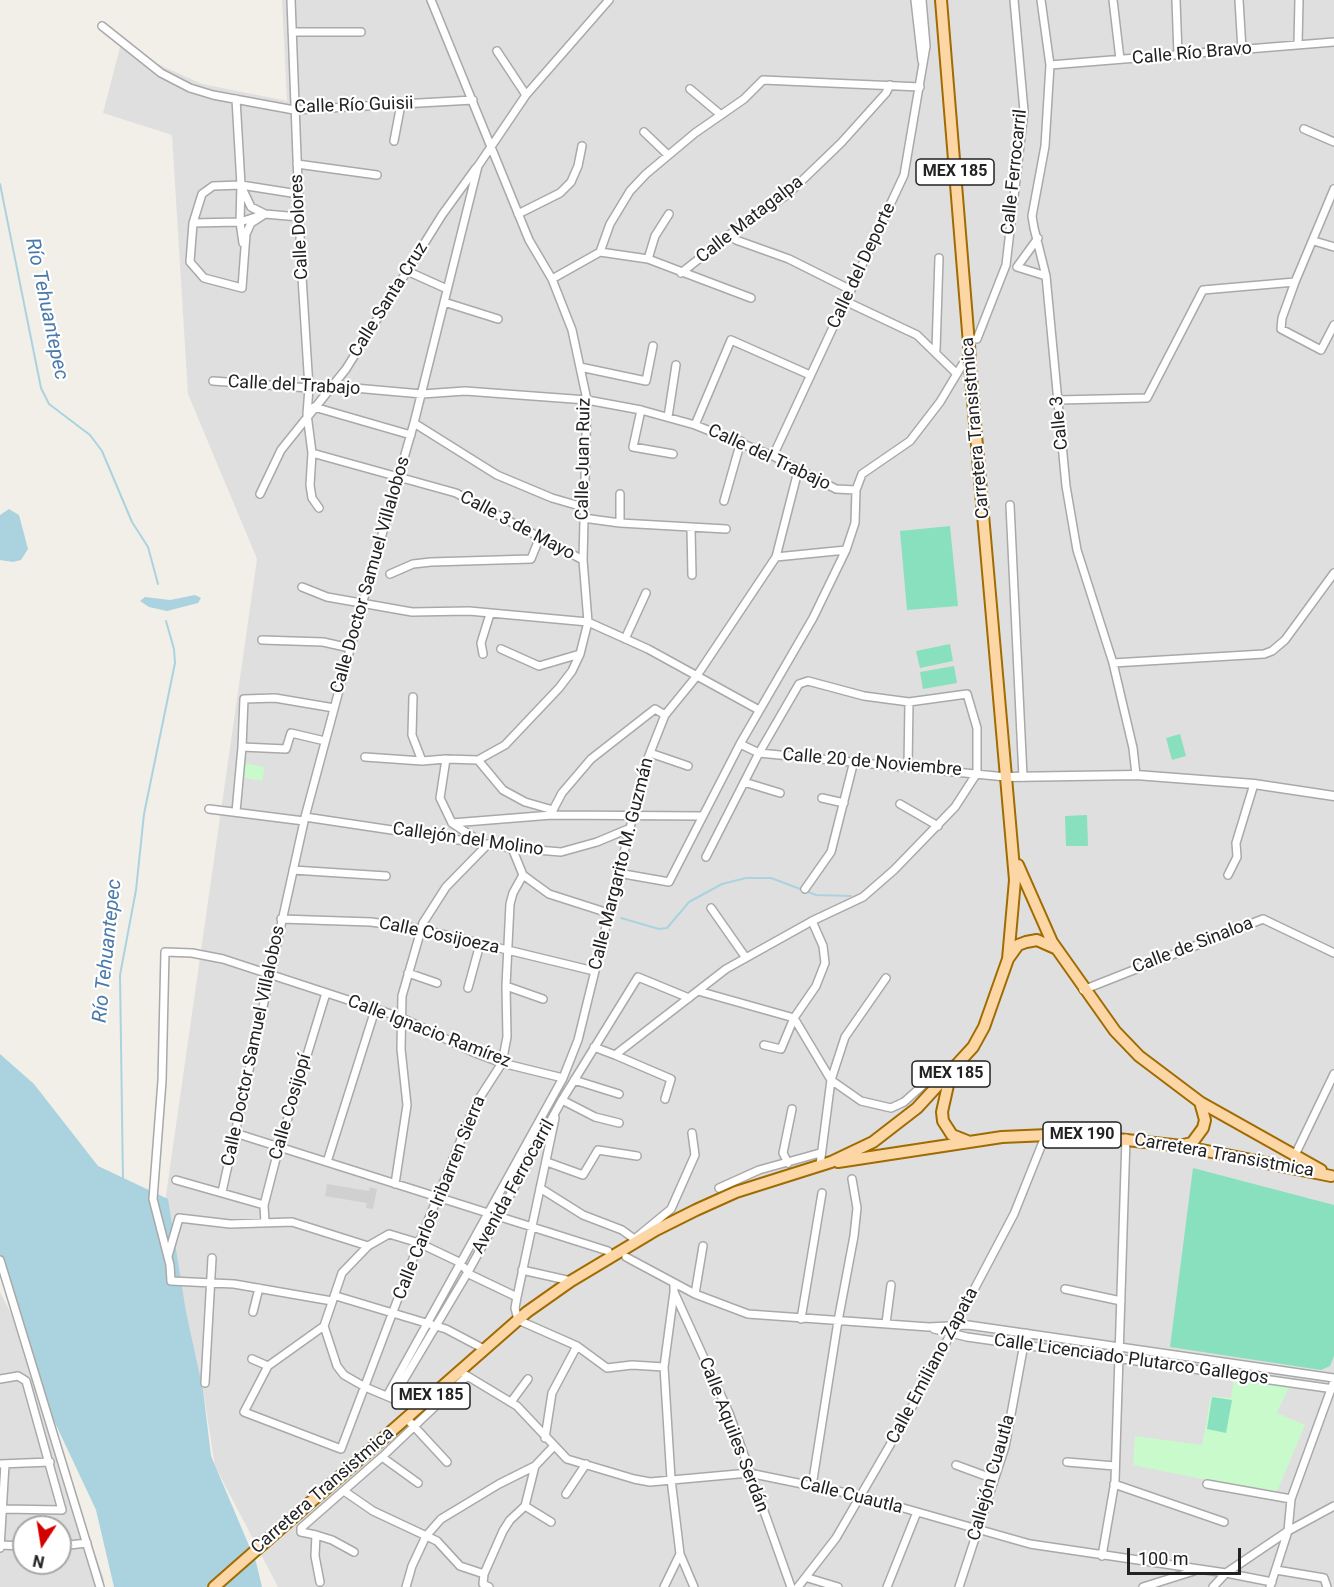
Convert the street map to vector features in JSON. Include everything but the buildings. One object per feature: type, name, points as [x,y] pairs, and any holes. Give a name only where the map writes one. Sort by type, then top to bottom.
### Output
[{"type":"main road","name":"Carretera Transistmica","points":[[214,1587],[271,1536],[409,1422],[417,1408],[462,1374],[484,1349],[518,1320],[571,1281],[637,1240],[736,1192],[826,1163],[889,1132],[963,1061],[984,1027],[1008,959],[1014,908],[1015,856],[967,364],[973,342],[941,0]]},
{"type":"main road","name":"Carretera Transistmica","points":[[1015,856],[1025,884],[1057,950],[1083,990],[1115,1031],[1139,1056],[1200,1102]]},
{"type":"main road","points":[[1008,959],[1018,945],[1026,942],[1037,940],[1057,950]]},
{"type":"main road","points":[[950,1075],[942,1112],[943,1121],[952,1135],[967,1141]]},
{"type":"main road","points":[[1182,1146],[1192,1143],[1203,1128],[1205,1120],[1200,1102]]},
{"type":"main road","name":"MEX 190","points":[[1200,1102],[1333,1177]]},
{"type":"main road","name":"Carretera Transistmica","points":[[826,1163],[967,1141],[1046,1134],[1126,1138],[1182,1146],[1333,1177]]},
{"type":"street","name":"Calle Dolores","points":[[291,0],[294,110],[309,388],[308,414],[312,453],[310,485],[312,498],[319,508]]},
{"type":"street","name":"Calle Juan Ruiz","points":[[431,0],[529,240],[552,279],[572,330],[587,400],[583,561],[588,622],[580,654],[572,671],[505,745],[478,760]]},
{"type":"street","name":"Calle Doctor Samuel Villalobos","points":[[222,1192],[268,974],[304,819],[362,603],[422,394],[478,166],[526,95],[609,0]]},
{"type":"street","name":"Calle del Deporte","points":[[915,0],[923,66]]},
{"type":"street","name":"Calle del Deporte","points":[[773,456],[904,175],[926,46],[922,0]]},
{"type":"street","name":"Calle Ferrocarril","points":[[973,342],[1005,265],[1024,111],[1014,0]]},
{"type":"street","name":"Calle 3","points":[[1041,0],[1050,65],[1042,167],[1032,216],[1046,276],[1066,486],[1077,550],[1113,663],[1133,748],[1136,775]]},
{"type":"street","points":[[1113,0],[1120,60]]},
{"type":"street","points":[[1176,0],[1178,55]]},
{"type":"street","points":[[1239,0],[1242,50]]},
{"type":"street","points":[[1298,45],[1299,0]]},
{"type":"street","name":"Calle Río Guisii","points":[[102,26],[161,73],[190,88],[236,99],[294,110],[473,100]]},
{"type":"street","points":[[292,32],[361,32]]},
{"type":"street","name":"Calle Río Bravo","points":[[1050,65],[1334,42]]},
{"type":"street","points":[[497,51],[526,95]]},
{"type":"street","points":[[552,279],[600,252],[609,224],[630,191],[668,155],[744,99],[763,80],[920,87]]},
{"type":"street","name":"Calle Matagalpa","points":[[681,273],[729,234],[788,194],[841,143],[886,93],[890,85]]},
{"type":"street","points":[[690,89],[721,115]]},
{"type":"street","points":[[236,99],[241,185],[240,222],[244,252]]},
{"type":"street","points":[[394,141],[401,105]]},
{"type":"street","points":[[1304,129],[1334,142]]},
{"type":"street","points":[[644,132],[668,155]]},
{"type":"street","points":[[518,214],[560,193],[571,182],[578,166],[582,146]]},
{"type":"street","points":[[297,165],[377,175]]},
{"type":"street","name":"Calle Santa Cruz","points":[[260,494],[280,450],[332,386],[478,166]]},
{"type":"street","points":[[241,185],[251,207],[265,214],[299,217]]},
{"type":"street","points":[[265,214],[251,223],[244,252],[242,288],[204,278],[190,262],[193,223],[202,194],[213,186],[241,185],[298,194]]},
{"type":"street","points":[[1334,189],[1295,282],[1282,318],[1281,329],[1321,350],[1334,325]]},
{"type":"street","points":[[193,223],[240,222],[265,214]]},
{"type":"street","points":[[648,259],[655,236],[669,214]]},
{"type":"street","points":[[729,234],[736,240],[789,259],[851,290]]},
{"type":"street","points":[[1017,267],[1038,238]]},
{"type":"street","points":[[1314,241],[1334,247]]},
{"type":"street","name":"Calle Matagalpa","points":[[600,252],[648,259],[751,298]]},
{"type":"street","points":[[936,350],[939,258]]},
{"type":"street","points":[[1005,265],[1046,276]]},
{"type":"street","points":[[407,271],[447,289]]},
{"type":"street","points":[[1057,400],[1147,398],[1203,290],[1295,282]]},
{"type":"street","points":[[845,301],[917,335],[936,350],[957,373]]},
{"type":"street","points":[[444,302],[498,319]]},
{"type":"street","points":[[695,425],[731,340],[810,375]]},
{"type":"street","points":[[580,367],[646,381],[653,346]]},
{"type":"street","points":[[856,490],[862,474],[910,441],[940,402],[957,373],[967,364]]},
{"type":"street","points":[[668,417],[676,365]]},
{"type":"street","name":"Calle del Trabajo","points":[[213,381],[309,388],[332,386],[422,394],[465,391],[587,400],[641,410],[695,425],[741,441],[836,489],[856,490],[855,523],[846,550],[813,618],[740,744],[669,882],[618,873]]},
{"type":"street","points":[[314,407],[411,435]]},
{"type":"street","points":[[641,410],[633,447],[673,454]]},
{"type":"street","points":[[414,423],[497,475],[583,507]]},
{"type":"street","points":[[724,501],[741,441]]},
{"type":"street","name":"Calle 3 de Mayo","points":[[312,453],[456,493],[583,561]]},
{"type":"street","name":"Calle Margarito M. Guzmán","points":[[431,1326],[461,1264],[563,1078],[578,1040],[631,815],[665,714],[696,677],[776,557],[798,471]]},
{"type":"street","points":[[620,494],[620,524]]},
{"type":"street","points":[[1010,505],[1023,777]]},
{"type":"street","points":[[583,518],[620,524],[726,529]]},
{"type":"street","points":[[691,529],[692,575]]},
{"type":"street","points":[[390,574],[413,564],[431,562],[531,559],[539,539]]},
{"type":"street","points":[[776,557],[846,550]]},
{"type":"street","points":[[1113,663],[1264,654],[1272,651],[1285,640],[1334,573]]},
{"type":"street","points":[[302,586],[327,597],[412,612],[490,614],[588,622],[625,639],[759,710]]},
{"type":"street","points":[[625,639],[646,593]]},
{"type":"street","points":[[483,654],[481,643],[490,614]]},
{"type":"street","points":[[262,640],[323,642],[350,648]]},
{"type":"street","points":[[501,649],[539,666],[580,654]]},
{"type":"street","points":[[615,1055],[698,991],[746,958],[812,921],[863,897],[938,826],[955,807],[977,773],[977,728],[967,694],[909,702],[864,696],[808,681],[799,684],[759,753],[706,857]]},
{"type":"street","points":[[413,697],[412,735],[422,761]]},
{"type":"street","points":[[236,812],[244,699],[275,698],[334,708]]},
{"type":"street","points":[[908,766],[909,702]]},
{"type":"street","points":[[552,812],[562,793],[591,759],[655,709],[665,714]]},
{"type":"street","points":[[242,747],[286,749],[291,733],[325,741]]},
{"type":"street","name":"Calle 20 de Noviembre","points":[[740,744],[759,753],[1006,777]]},
{"type":"street","points":[[650,753],[688,765]]},
{"type":"street","points":[[365,757],[422,761],[478,760],[503,790],[525,802],[552,812]]},
{"type":"street","points":[[395,1184],[407,1105],[400,1017],[408,973],[421,929],[446,887],[484,843],[452,823],[440,798],[446,759]]},
{"type":"street","points":[[806,889],[831,852],[854,761]]},
{"type":"street","points":[[1006,777],[1136,775],[1254,784],[1334,796]]},
{"type":"street","points":[[744,782],[780,793]]},
{"type":"street","points":[[1228,875],[1237,857],[1236,843],[1254,784]]},
{"type":"street","points":[[822,798],[844,803]]},
{"type":"street","points":[[900,804],[938,826]]},
{"type":"street","name":"Callejón del Molino","points":[[209,809],[304,819],[512,848],[561,852],[597,842],[628,829]]},
{"type":"street","points":[[452,823],[552,812],[701,816]]},
{"type":"street","points":[[512,848],[523,875],[549,894],[602,911]]},
{"type":"street","points":[[293,870],[386,876]]},
{"type":"street","name":"Calle Carlos Iribarren Sierra","points":[[268,1366],[244,1412],[341,1449],[418,1243],[439,1198],[475,1106],[502,1063],[507,1037],[506,986],[510,904],[523,875]]},
{"type":"street","points":[[711,908],[746,958]]},
{"type":"street","name":"Calle Cosijoeza","points":[[282,919],[371,922],[421,929],[594,971]]},
{"type":"street","name":"Calle de Sinaloa","points":[[1083,990],[1263,919],[1334,953]]},
{"type":"street","points":[[764,1045],[781,1048],[794,1018],[816,986],[825,963],[823,946],[812,921]]},
{"type":"street","points":[[468,988],[480,944]]},
{"type":"street","name":"Calle Ignacio Ramírez","points":[[168,1258],[153,1199],[162,1081],[165,952],[192,953],[223,959],[400,1017],[473,1052],[502,1063],[563,1078]]},
{"type":"street","points":[[408,973],[437,983]]},
{"type":"street","name":"Avenida Ferrocarril","points":[[431,1326],[468,1272],[562,1100],[638,977],[689,998]]},
{"type":"street","points":[[826,1163],[820,1152],[831,1080],[845,1037],[886,978]]},
{"type":"street","points":[[506,986],[543,999]]},
{"type":"street","points":[[698,991],[794,1018],[831,1080],[861,1101],[891,1108],[904,1102],[941,1069],[963,1061]]},
{"type":"street","name":"Calle Cosijopí","points":[[266,1223],[264,1205],[279,1147],[326,993]]},
{"type":"street","points":[[327,1162],[375,1010]]},
{"type":"street","points":[[594,1047],[671,1079],[665,1099]]},
{"type":"street","points":[[1295,1155],[1334,1074]]},
{"type":"street","points":[[574,1080],[619,1094]]},
{"type":"street","points":[[562,1100],[595,1117],[619,1123]]},
{"type":"street","points":[[788,1163],[783,1153],[792,1109]]},
{"type":"street","points":[[556,1112],[517,1297],[515,1308],[518,1320],[578,1346],[607,1368],[632,1365],[664,1367]]},
{"type":"street","points":[[235,1133],[608,1251]]},
{"type":"street","points":[[540,1188],[584,1215],[637,1240],[671,1209],[695,1155],[692,1133]]},
{"type":"street","name":"Calle Emiliano Zapata","points":[[798,1587],[808,1578],[861,1496],[956,1325],[1014,1214],[1046,1134]]},
{"type":"street","points":[[1102,1556],[1114,1484],[1126,1138]]},
{"type":"street","points":[[547,1162],[583,1175],[598,1150],[637,1155]]},
{"type":"street","points":[[719,1188],[759,1170],[820,1152]]},
{"type":"street","points":[[812,1486],[854,1236],[857,1208],[852,1179]]},
{"type":"street","points":[[176,1180],[264,1205]]},
{"type":"street","points":[[801,1319],[817,1234],[822,1193]]},
{"type":"street","points":[[368,1246],[292,1222],[266,1223],[179,1218],[168,1258],[171,1281],[259,1288],[334,1298],[446,1329],[484,1349]]},
{"type":"street","points":[[252,1359],[268,1366],[324,1326],[342,1273],[368,1246],[389,1234],[418,1243],[461,1264],[468,1272],[517,1297]]},
{"type":"street","points":[[695,1294],[703,1246]]},
{"type":"street","name":"Calle Licenciado Plutarco Gallegos","points":[[626,1257],[695,1294],[748,1314],[929,1327],[956,1325],[1026,1333],[1191,1356],[1333,1384]]},
{"type":"street","points":[[205,1383],[212,1258]]},
{"type":"street","points":[[0,1260],[100,1587]]},
{"type":"street","points":[[522,1270],[571,1281]]},
{"type":"street","name":"Calle Aquiles Serdán","points":[[674,1283],[674,1292],[729,1413],[790,1587]]},
{"type":"street","points":[[886,1323],[891,1285]]},
{"type":"street","points":[[253,1312],[259,1288]]},
{"type":"street","points":[[1065,1288],[1121,1301]]},
{"type":"street","points":[[674,1292],[664,1367],[671,1479],[680,1554],[694,1587]]},
{"type":"street","points":[[324,1326],[338,1366],[345,1375],[365,1387],[417,1408]]},
{"type":"street","points":[[390,1397],[431,1326]]},
{"type":"street","name":"Calle Licenciado Plutarco Gallegos","points":[[929,1327],[951,1334],[1024,1345],[1333,1384]]},
{"type":"street","name":"Callejón Cuautla","points":[[959,1587],[1005,1447],[1026,1333]]},
{"type":"street","points":[[545,1438],[552,1393],[578,1346]]},
{"type":"street","points":[[1189,1367],[1191,1356]]},
{"type":"street","points":[[354,1552],[332,1540],[302,1532],[301,1528],[382,1457],[409,1422],[462,1374]]},
{"type":"street","name":"Calle Cuautla","points":[[462,1374],[523,1410],[553,1447],[567,1459],[634,1479],[650,1482],[749,1473],[861,1496],[1030,1544],[1226,1573],[1271,1585]]},
{"type":"street","points":[[0,1379],[18,1377],[26,1381],[51,1462],[62,1510],[2,1509]]},
{"type":"street","points":[[511,1402],[528,1380]]},
{"type":"street","points":[[1271,1585],[1288,1531],[1291,1499],[1333,1384]]},
{"type":"street","points":[[409,1422],[447,1462]]},
{"type":"street","points":[[406,1587],[412,1566],[426,1536],[441,1519],[499,1484],[535,1466],[553,1447]]},
{"type":"street","points":[[382,1457],[418,1483]]},
{"type":"street","points":[[0,1546],[2,1464],[51,1462]]},
{"type":"street","points":[[1067,1462],[1115,1466]]},
{"type":"street","points":[[566,1494],[586,1464]]},
{"type":"street","points":[[489,1587],[483,1584],[484,1574],[510,1520],[525,1506],[535,1466]]},
{"type":"street","points":[[956,1466],[994,1479]]},
{"type":"street","points":[[1114,1484],[1224,1522]]},
{"type":"street","points":[[1207,1484],[1291,1499]]},
{"type":"street","points":[[344,1491],[374,1511],[426,1536],[446,1549],[460,1566],[484,1574]]},
{"type":"street","points":[[525,1506],[551,1522]]},
{"type":"street","points":[[1213,1587],[1226,1573],[1288,1531],[1334,1506]]},
{"type":"street","points":[[887,1587],[917,1512]]},
{"type":"street","points":[[316,1535],[315,1556],[320,1582]]},
{"type":"street","points":[[72,1545],[87,1543]]},
{"type":"street","points":[[664,1587],[680,1554]]},
{"type":"street","points":[[1143,1587],[1197,1570]]},
{"type":"street","points":[[1276,1570],[1324,1578],[1327,1587]]},
{"type":"street","points":[[808,1578],[838,1587]]},
{"type":"shaded area","points":[[282,0],[1334,0],[1334,1587],[278,1587],[215,1466],[203,1390],[157,1258],[257,559],[188,394],[172,135],[103,113],[120,47],[202,84],[287,101]]},
{"type":"shaded area","points":[[327,1184],[369,1191],[370,1187],[377,1189],[373,1209],[366,1208],[367,1203],[325,1196]]},
{"type":"shaded area","points":[[0,1292],[16,1323],[104,1579],[104,1587],[0,1587]]},
{"type":"green space","points":[[950,526],[958,606],[907,610],[900,531]]},
{"type":"green space","points":[[950,644],[953,661],[920,668],[916,651]]},
{"type":"green space","points":[[954,666],[957,683],[923,689],[920,672]]},
{"type":"green space","points":[[1180,734],[1186,756],[1172,760],[1166,738]]},
{"type":"green space","points":[[242,763],[265,767],[262,781],[241,777]]},
{"type":"green space","points":[[1087,815],[1088,846],[1066,846],[1065,816]]},
{"type":"green space","points":[[1193,1168],[1334,1205],[1334,1356],[1330,1366],[1321,1370],[1170,1347]]},
{"type":"green space","points":[[1234,1379],[1289,1387],[1277,1413],[1305,1425],[1276,1494],[1133,1465],[1135,1436],[1202,1445],[1211,1396],[1231,1398]]},
{"type":"green space","points":[[1212,1397],[1232,1400],[1226,1433],[1207,1429]]},
{"type":"water","points":[[9,509],[19,515],[28,549],[21,560],[13,562],[0,560],[0,515]]},
{"type":"water","points":[[195,595],[201,598],[198,603],[167,611],[149,607],[140,601],[145,597],[170,600]]},
{"type":"water","points":[[0,1054],[34,1084],[98,1166],[168,1199],[186,1312],[203,1390],[211,1456],[256,1562],[262,1587],[114,1587],[96,1510],[34,1378],[16,1323],[0,1255]]},
{"type":"waterway","name":"Río Tehuantepec","points":[[0,184],[41,388],[49,404],[90,435],[102,451],[132,522],[148,547],[158,584]]},
{"type":"waterway","name":"Río Tehuantepec","points":[[123,1181],[120,975],[136,890],[144,814],[175,663],[174,649],[166,621]]},
{"type":"waterway","points":[[621,918],[659,929],[667,928],[689,902],[722,884],[746,878],[771,878],[816,895],[851,896]]}]
